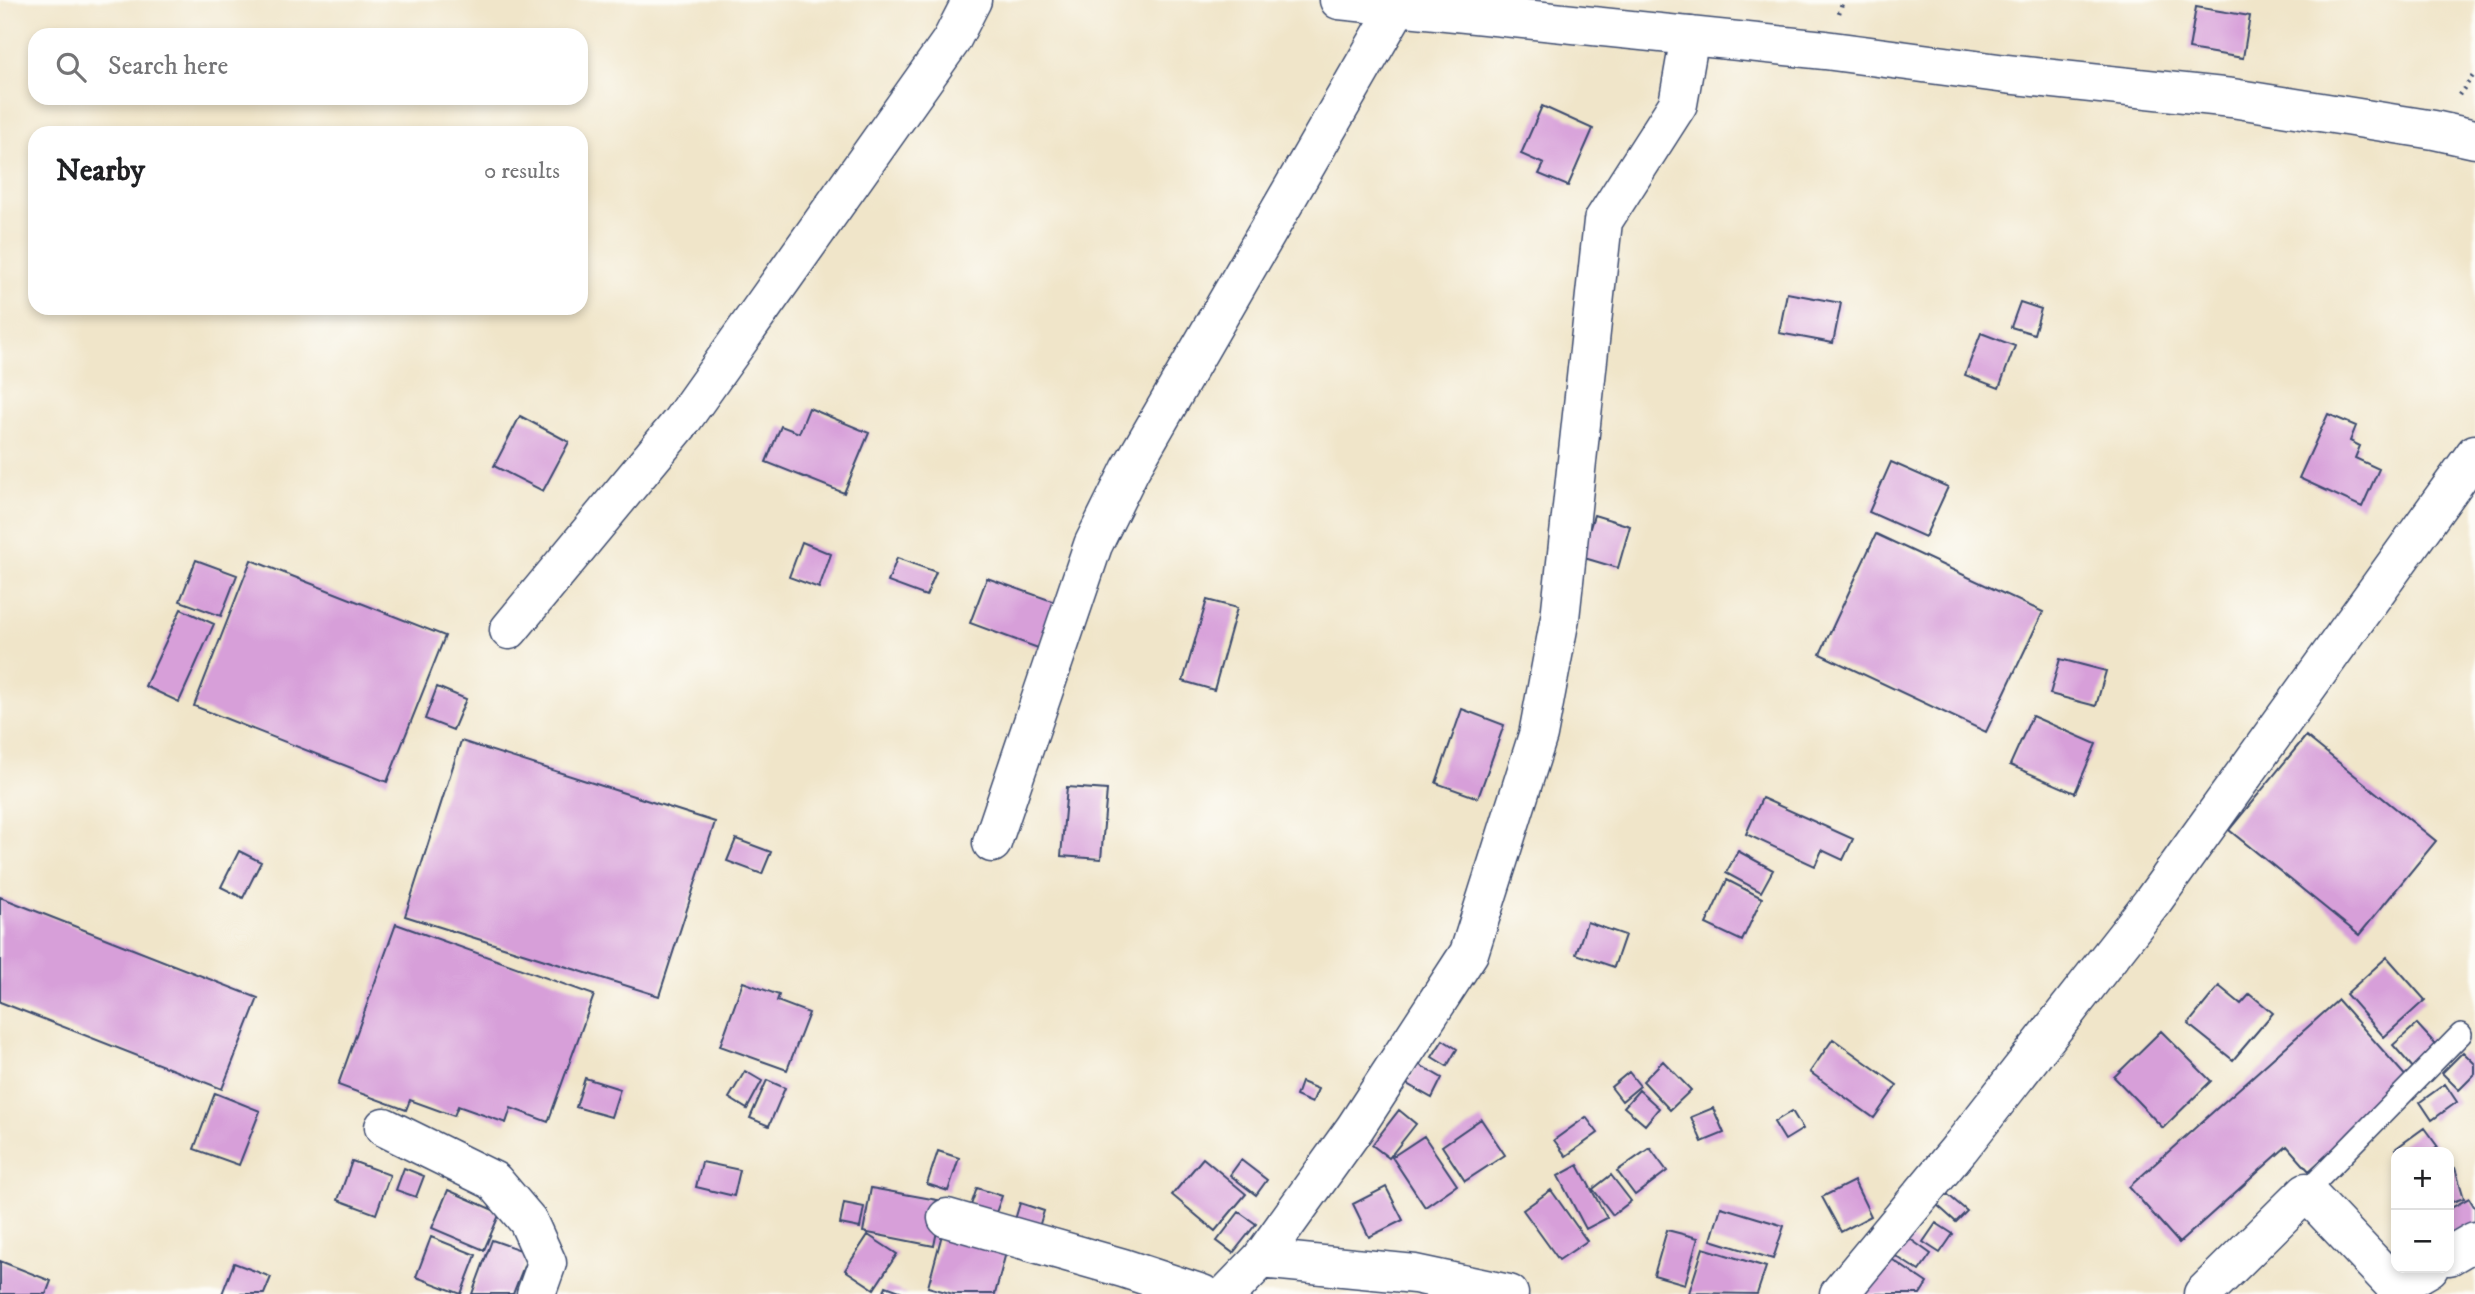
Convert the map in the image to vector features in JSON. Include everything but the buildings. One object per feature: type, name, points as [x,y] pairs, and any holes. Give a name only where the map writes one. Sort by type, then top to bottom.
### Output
[{"type":"street","points":[[509,630],[681,422],[951,41],[972,0]]},
{"type":"street","points":[[1339,0],[1825,50],[2006,74],[2232,98],[2475,139]]},
{"type":"street","points":[[992,843],[1093,545],[1124,482],[1398,6]]},
{"type":"street","points":[[1227,1294],[1261,1259],[1355,1128],[1469,953],[1538,736],[1560,618],[1603,221],[1678,104],[1690,36]]},
{"type":"street","points":[[1839,1294],[1960,1148],[2154,901],[2475,454]]},
{"type":"street","points":[[384,1127],[494,1181],[528,1221],[548,1263],[536,1294]]},
{"type":"street","points":[[2203,1294],[2306,1192],[2396,1287],[2420,1273]]},
{"type":"street","points":[[947,1218],[1123,1268],[1202,1294]]},
{"type":"street","points":[[2454,1253],[2475,1241]]},
{"type":"street","points":[[1261,1259],[1415,1274],[1509,1294]]},
{"type":"lane","points":[[2306,1192],[2461,1034]]}]
